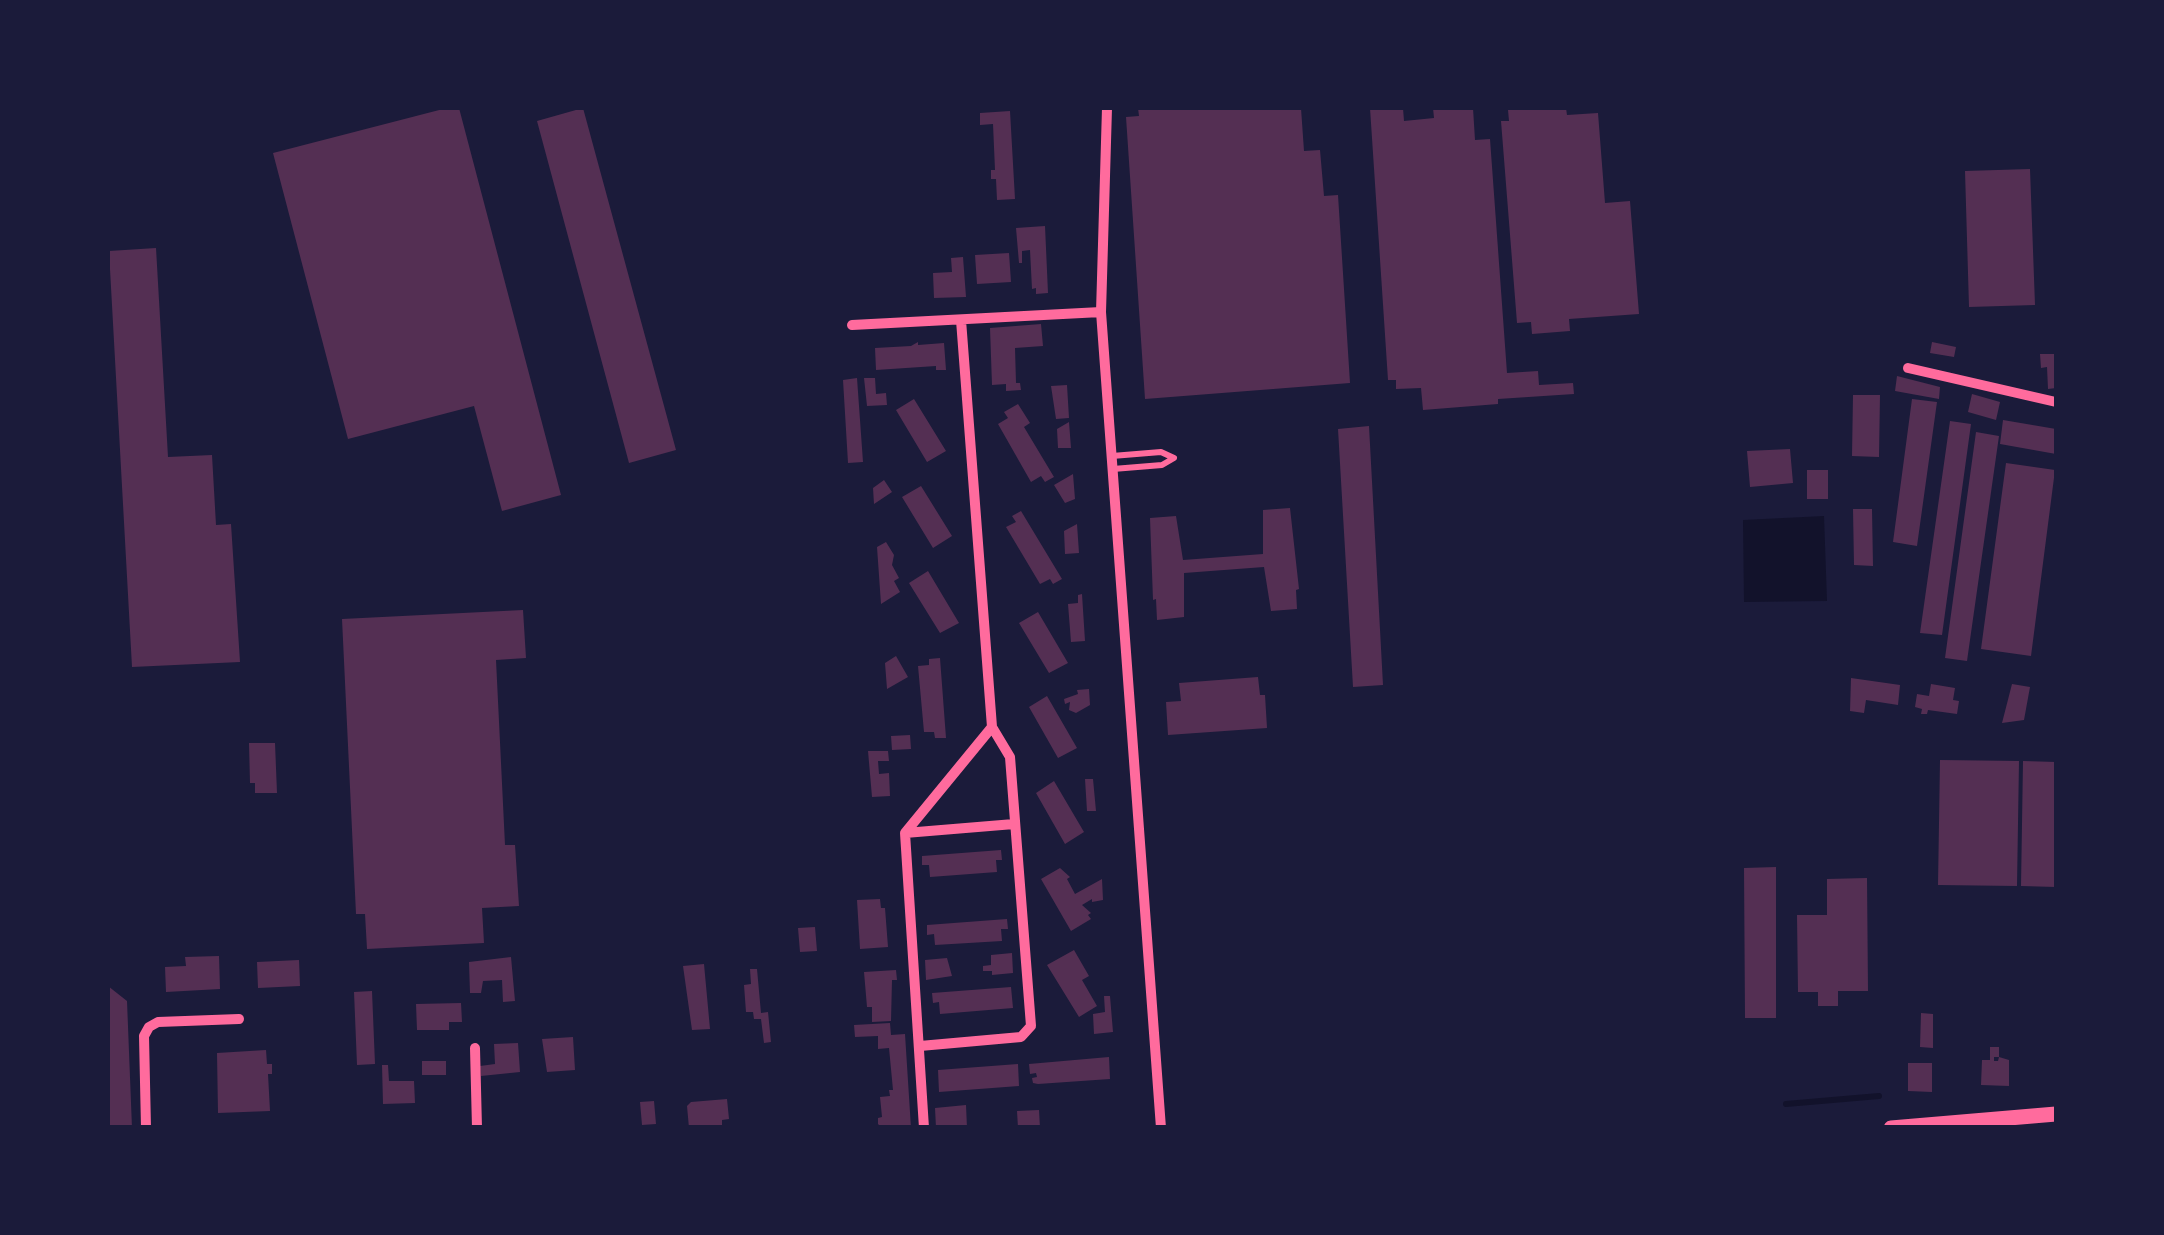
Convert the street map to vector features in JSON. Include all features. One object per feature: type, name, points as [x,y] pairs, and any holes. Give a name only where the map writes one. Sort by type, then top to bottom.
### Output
[{"type":"street","points":[[1106,108],[1101,312],[1161,1128]]},
{"type":"street","points":[[852,325],[1101,312]]},
{"type":"street","points":[[920,1046],[1021,1037],[1031,1028],[1010,756],[992,727],[960,320]]},
{"type":"street","points":[[1908,368],[2056,402]]},
{"type":"street","points":[[924,1128],[905,833],[992,727]]},
{"type":"street","points":[[905,833],[1014,824]]},
{"type":"street","points":[[146,1128],[144,1036],[149,1027],[158,1022],[238,1019]]},
{"type":"street","points":[[475,1048],[477,1128]]},
{"type":"street","points":[[1890,1128],[2056,1114]]},
{"type":"lane","points":[[1160,452],[1174,458],[1162,465],[1112,463],[1160,452]]},
{"type":"shaded area","points":[[1824,516],[1827,601],[1744,602],[1743,520]]},
{"type":"building","points":[[459,108],[561,495],[502,511],[474,406],[348,439],[273,153]]},
{"type":"building","points":[[583,108],[676,450],[629,463],[537,121]]},
{"type":"building","points":[[1138,108],[1301,108],[1304,151],[1320,150],[1324,196],[1338,195],[1350,383],[1145,399],[1126,117],[1139,116]]},
{"type":"building","points":[[1370,108],[1403,108],[1404,121],[1434,118],[1433,108],[1473,108],[1475,140],[1490,139],[1507,373],[1538,371],[1539,385],[1573,383],[1574,394],[1498,399],[1498,404],[1423,410],[1421,388],[1396,389],[1396,380],[1388,380]]},
{"type":"building","points":[[1566,108],[1567,115],[1598,113],[1605,203],[1630,201],[1639,314],[1569,319],[1570,331],[1532,334],[1531,322],[1517,323],[1501,121],[1509,121],[1508,110]]},
{"type":"building","points":[[1010,111],[1015,199],[997,200],[996,179],[991,179],[991,170],[995,170],[993,124],[980,125],[980,113]]},
{"type":"building","points":[[2030,169],[2035,305],[1969,307],[1965,171]]},
{"type":"building","points":[[1045,226],[1048,293],[1036,294],[1036,288],[1032,289],[1030,250],[1022,251],[1019,263],[1016,228]]},
{"type":"building","points":[[156,248],[168,457],[212,455],[216,525],[231,524],[240,662],[132,667],[109,251]]},
{"type":"building","points":[[1009,253],[1011,282],[977,284],[975,255]]},
{"type":"building","points":[[963,257],[966,297],[934,298],[933,273],[952,272],[951,258]]},
{"type":"building","points":[[1041,324],[1043,346],[1015,348],[1016,383],[1020,383],[1021,390],[1006,391],[1006,384],[992,385],[990,328]]},
{"type":"building","points":[[1932,342],[1956,347],[1954,357],[1930,353]]},
{"type":"building","points":[[944,343],[946,370],[936,370],[936,366],[876,370],[875,348]]},
{"type":"building","points":[[2040,354],[2056,354],[2056,388],[2048,389],[2047,367],[2041,368]]},
{"type":"building","points":[[1897,376],[1940,387],[1939,399],[1895,391]]},
{"type":"building","points":[[857,378],[863,462],[848,463],[843,380]]},
{"type":"building","points":[[864,378],[875,378],[876,394],[886,393],[887,405],[867,406]]},
{"type":"building","points":[[1067,385],[1069,418],[1056,419],[1051,386]]},
{"type":"building","points":[[1972,394],[2000,402],[1996,420],[1968,412]]},
{"type":"building","points":[[1853,395],[1880,395],[1879,457],[1852,456]]},
{"type":"building","points":[[914,399],[946,451],[927,462],[896,410]]},
{"type":"building","points":[[1912,399],[1937,402],[1917,546],[1893,542]]},
{"type":"building","points":[[1018,404],[1030,423],[1024,427],[1054,477],[1045,482],[1041,476],[1031,482],[998,424],[1008,418],[1004,412]]},
{"type":"building","points":[[2003,420],[2056,429],[2056,454],[2000,444]]},
{"type":"building","points":[[1950,421],[1971,424],[1942,635],[1920,633]]},
{"type":"building","points":[[1069,422],[1071,448],[1058,448],[1057,429]]},
{"type":"building","points":[[1369,426],[1383,685],[1353,687],[1338,429]]},
{"type":"building","points":[[1976,432],[1999,436],[1967,661],[1945,658]]},
{"type":"building","points":[[1790,449],[1793,483],[1750,487],[1747,451]]},
{"type":"building","points":[[2006,463],[2055,470],[2031,656],[1981,649]]},
{"type":"building","points":[[1807,470],[1828,470],[1828,499],[1807,499]]},
{"type":"building","points":[[1073,474],[1075,499],[1065,503],[1054,485]]},
{"type":"building","points":[[884,480],[892,492],[874,504],[873,488]]},
{"type":"building","points":[[921,486],[952,536],[933,548],[902,497]]},
{"type":"building","points":[[1290,508],[1299,589],[1297,609],[1271,611],[1264,567],[1184,573],[1184,617],[1157,620],[1150,518],[1176,516],[1183,560],[1263,554],[1263,510]]},
{"type":"building","points":[[1853,509],[1872,509],[1873,566],[1854,565]]},
{"type":"building","points":[[1021,511],[1062,579],[1053,584],[1050,579],[1040,584],[1006,527],[1016,522],[1012,516]]},
{"type":"building","points":[[1077,524],[1079,553],[1065,554],[1064,531]]},
{"type":"building","points":[[886,542],[894,555],[892,565],[899,578],[894,581],[900,592],[881,604],[877,547]]},
{"type":"building","points":[[928,571],[959,623],[940,633],[909,583]]},
{"type":"building","points":[[1082,594],[1085,641],[1071,642],[1068,604],[1078,603],[1078,595]]},
{"type":"building","points":[[523,610],[526,658],[496,660],[505,845],[515,845],[519,906],[482,908],[484,943],[367,949],[365,914],[356,914],[342,619]]},
{"type":"building","points":[[1038,612],[1068,663],[1049,673],[1019,623]]},
{"type":"building","points":[[896,656],[908,677],[887,689],[885,663]]},
{"type":"building","points":[[940,658],[946,738],[924,732],[918,666]]},
{"type":"building","points":[[1258,677],[1260,695],[1265,695],[1267,728],[1168,735],[1166,702],[1181,701],[1179,683]]},
{"type":"building","points":[[1851,678],[1900,685],[1898,705],[1866,700],[1864,713],[1850,711]]},
{"type":"building","points":[[1931,684],[1955,688],[1957,714],[1928,710],[1921,714],[1922,709],[1915,707],[1917,694],[1929,696]]},
{"type":"building","points":[[2012,684],[2030,687],[2024,720],[2002,723]]},
{"type":"building","points":[[1089,689],[1090,705],[1076,713],[1069,710],[1070,702],[1065,704],[1064,699],[1078,694],[1077,690]]},
{"type":"building","points":[[1047,696],[1077,748],[1058,758],[1029,707]]},
{"type":"building","points":[[910,735],[911,749],[892,750],[891,736]]},
{"type":"building","points":[[249,743],[275,743],[277,793],[255,793],[255,783],[250,783]]},
{"type":"building","points":[[868,751],[888,751],[889,761],[878,761],[879,774],[889,773],[890,796],[872,797]]},
{"type":"building","points":[[1940,760],[2019,761],[2017,886],[1938,885]]},
{"type":"building","points":[[2023,761],[2056,762],[2056,887],[2021,886]]},
{"type":"building","points":[[1085,779],[1093,779],[1096,811],[1087,811]]},
{"type":"building","points":[[1054,781],[1084,832],[1065,844],[1036,793]]},
{"type":"building","points":[[1001,850],[1002,860],[996,860],[997,872],[930,877],[929,865],[922,865],[922,856]]},
{"type":"building","points":[[1776,867],[1776,1018],[1745,1018],[1744,868]]},
{"type":"building","points":[[1060,868],[1070,877],[1067,879],[1075,894],[1102,879],[1103,900],[1092,899],[1082,905],[1091,913],[1091,919],[1071,931],[1041,879]]},
{"type":"building","points":[[1867,878],[1868,991],[1838,991],[1838,1006],[1818,1006],[1818,992],[1798,992],[1797,915],[1827,915],[1827,879]]},
{"type":"building","points":[[880,899],[881,908],[885,908],[888,947],[860,949],[857,900]]},
{"type":"building","points":[[1007,919],[1008,929],[1001,929],[1002,941],[935,945],[934,934],[927,935],[927,925]]},
{"type":"building","points":[[815,927],[817,951],[800,952],[798,928]]},
{"type":"building","points":[[1074,950],[1089,976],[1082,980],[1097,1006],[1079,1017],[1047,965]]},
{"type":"building","points":[[1012,953],[1013,973],[992,975],[992,971],[983,971],[983,966],[991,965],[991,955]]},
{"type":"building","points":[[219,956],[220,989],[166,992],[165,967],[186,966],[185,957]]},
{"type":"building","points":[[511,957],[515,1001],[503,1002],[502,980],[483,981],[481,993],[470,993],[469,962]]},
{"type":"building","points":[[947,958],[952,976],[926,980],[925,960]]},
{"type":"building","points":[[299,960],[300,986],[258,988],[257,962]]},
{"type":"building","points":[[704,964],[710,1029],[692,1030],[683,966]]},
{"type":"building","points":[[750,969],[757,969],[761,1013],[768,1012],[771,1042],[764,1043],[761,1019],[746,1012],[744,985],[751,984]]},
{"type":"building","points":[[896,970],[897,980],[892,980],[891,1021],[872,1022],[864,972]]},
{"type":"building","points":[[108,986],[127,1001],[132,1128],[108,1128]]},
{"type":"building","points":[[1011,987],[1013,1008],[940,1014],[939,1002],[933,1003],[932,993]]},
{"type":"building","points":[[372,991],[375,1064],[357,1065],[354,992]]},
{"type":"building","points":[[1104,996],[1110,996],[1113,1032],[1094,1034],[1093,1014],[1105,1012]]},
{"type":"building","points":[[461,1003],[462,1022],[449,1022],[449,1030],[417,1030],[416,1004]]},
{"type":"building","points":[[1921,1013],[1933,1014],[1933,1048],[1920,1047]]},
{"type":"building","points":[[890,1023],[891,1035],[905,1034],[911,1128],[882,1128],[878,1124],[882,1117],[880,1097],[890,1096],[889,1090],[893,1090],[889,1048],[878,1049],[878,1036],[855,1037],[854,1025]]},
{"type":"building","points":[[573,1037],[575,1070],[547,1072],[542,1039]]},
{"type":"building","points":[[518,1043],[520,1072],[481,1076],[480,1066],[495,1064],[494,1044]]},
{"type":"building","points":[[1990,1047],[1999,1047],[1999,1057],[2009,1060],[2009,1086],[1981,1085],[1982,1060],[1990,1060]]},
{"type":"building","points":[[266,1050],[267,1064],[272,1064],[272,1074],[268,1074],[270,1111],[218,1113],[217,1053]]},
{"type":"building","points":[[1109,1057],[1110,1079],[1038,1084],[1032,1078],[1037,1077],[1036,1073],[1030,1074],[1029,1064]]},
{"type":"building","points":[[422,1061],[446,1061],[446,1075],[422,1075]]},
{"type":"building","points":[[1908,1063],[1932,1063],[1932,1092],[1908,1091]]},
{"type":"building","points":[[1018,1064],[1019,1086],[939,1092],[938,1070]]},
{"type":"building","points":[[382,1065],[388,1065],[389,1081],[414,1081],[415,1103],[383,1104]]},
{"type":"building","points":[[727,1099],[729,1119],[722,1120],[722,1128],[689,1128],[687,1106],[691,1102]]},
{"type":"building","points":[[654,1101],[656,1124],[642,1125],[640,1102]]},
{"type":"building","points":[[966,1105],[967,1128],[936,1128],[935,1108]]},
{"type":"building","points":[[1039,1110],[1040,1128],[1018,1128],[1017,1111]]},
{"type":"waterway","points":[[1786,1104],[1879,1096]]}]
